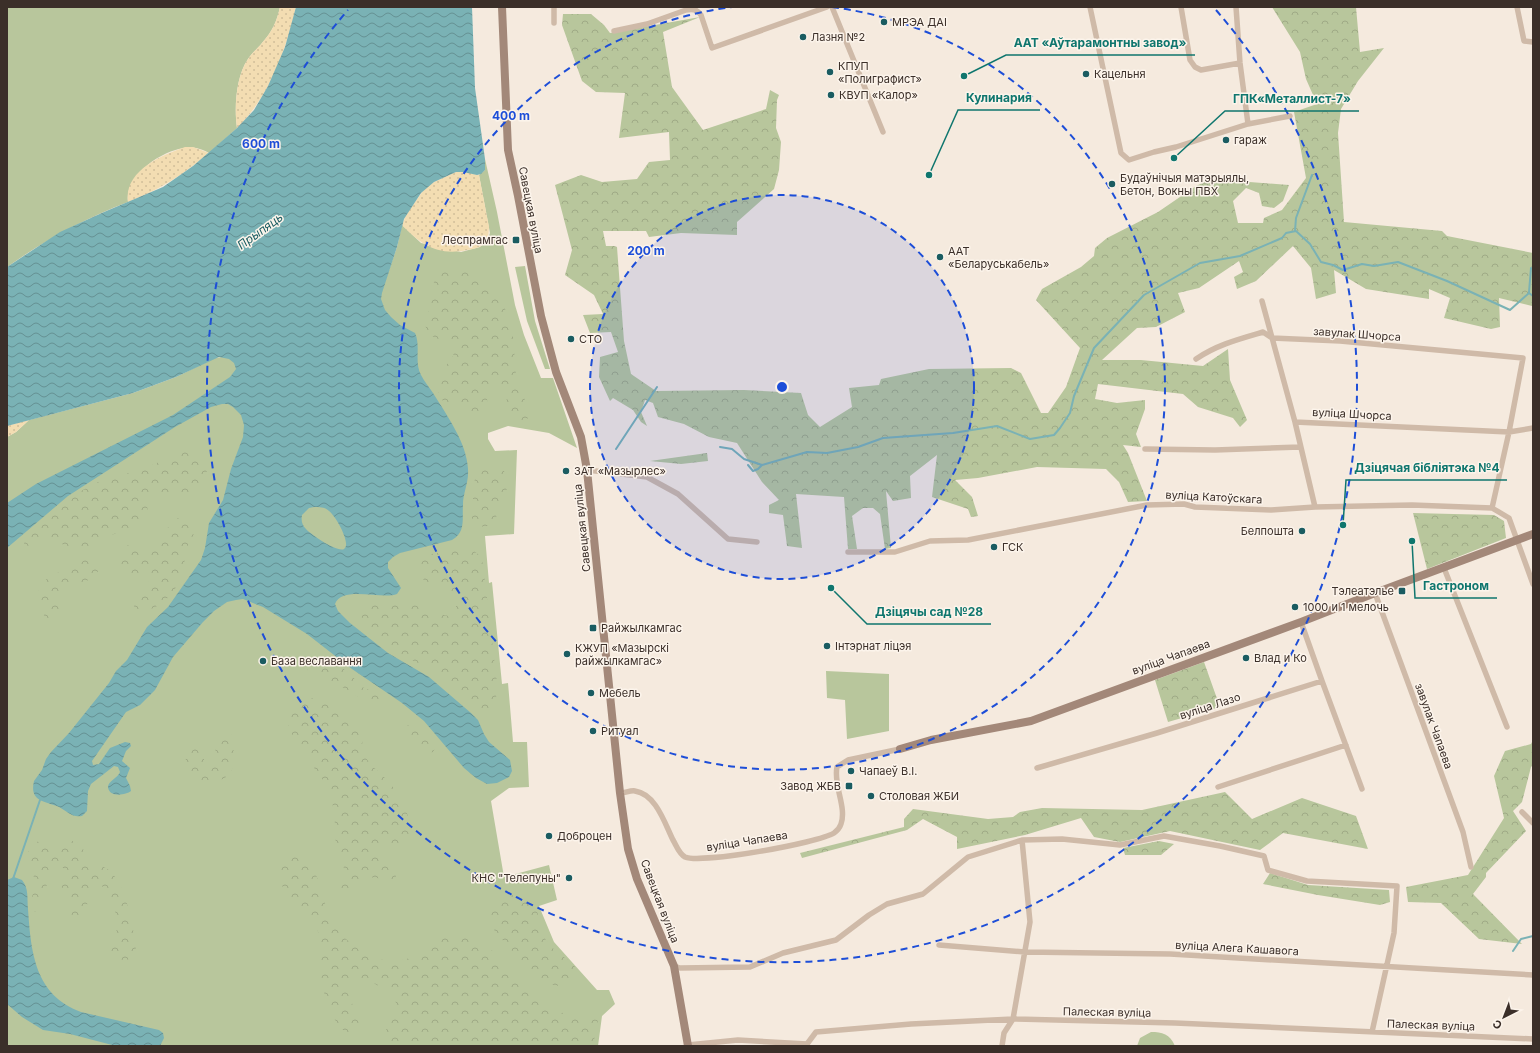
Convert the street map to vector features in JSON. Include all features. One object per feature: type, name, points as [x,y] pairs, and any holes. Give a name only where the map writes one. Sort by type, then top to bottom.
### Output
[{"type":"street","name":"Савецкая вуліца","points":[[502,7],[508,150],[541,316],[556,372],[581,437],[587,470],[620,793],[628,849],[636,879],[674,966],[688,1045]]},
{"type":"street","points":[[554,7],[554,23]]},
{"type":"street","points":[[614,31],[647,24],[692,9],[696,10],[701,15],[712,48],[827,7]]},
{"type":"street","points":[[832,7],[883,132]]},
{"type":"street","points":[[1090,7],[1121,153],[1129,160],[1248,124],[1290,116]]},
{"type":"street","points":[[1181,7],[1190,60],[1195,67],[1201,70],[1240,63]]},
{"type":"street","points":[[1236,7],[1240,63],[1248,124]]},
{"type":"street","points":[[1517,7],[1524,41],[1533,42]]},
{"type":"street","points":[[1262,301],[1315,507]]},
{"type":"street","name":"завулак Шчорса","points":[[1196,359],[1208,351],[1227,343],[1263,332],[1272,338],[1340,341],[1523,358],[1509,432]]},
{"type":"street","name":"вуліца Шчорса","points":[[1294,422],[1509,432],[1533,428]]},
{"type":"street","points":[[1492,508],[1509,432]]},
{"type":"street","points":[[1145,449],[1215,450],[1300,447]]},
{"type":"street","points":[[587,470],[646,477],[678,494],[728,539],[757,542]]},
{"type":"street","name":"вуліца Катоўскага","points":[[848,552],[895,552],[930,541],[968,540],[1147,505],[1184,504],[1195,507],[1271,510],[1315,507],[1412,505],[1492,508],[1509,518],[1517,541]]},
{"type":"street","name":"вуліца Чапаева","points":[[620,793],[635,791],[646,795],[655,803],[677,848],[684,856],[696,859],[720,858],[823,838],[836,833],[841,825],[843,816],[835,774],[837,767],[848,760],[900,750],[931,740],[1031,721],[1301,622],[1533,534]]},
{"type":"street","points":[[1517,541],[1533,584]]},
{"type":"street","points":[[1444,568],[1507,727]]},
{"type":"street","name":"завулак Чапаева","points":[[1375,593],[1463,832],[1471,867]]},
{"type":"street","points":[[1301,622],[1362,789]]},
{"type":"street","name":"вуліца Лазо","points":[[1037,768],[1157,733],[1322,680]]},
{"type":"street","points":[[1218,787],[1346,745]]},
{"type":"street","points":[[1522,812],[1533,822]]},
{"type":"street","points":[[674,966],[680,968],[750,967],[783,953],[836,940],[869,915],[887,904],[923,894],[968,857],[1022,840],[1062,839],[1120,845],[1164,836],[1264,856],[1268,870],[1307,881],[1397,886],[1394,933],[1385,967],[1372,1032]]},
{"type":"street","points":[[1002,1046],[1004,1033],[1013,1020],[1030,922],[1022,840]]},
{"type":"street","name":"вуліца Алега Кашавога","points":[[939,946],[1025,952],[1170,954],[1533,974]]},
{"type":"street","name":"Палеская вуліца","points":[[688,1045],[738,1040],[807,1044],[816,1032],[911,1024],[1013,1020],[1181,1024],[1533,1039]]},
{"type":"green space","points":[[7,7],[280,7],[276,22],[266,39],[248,59],[241,74],[238,83],[236,102],[237,128],[209,153],[197,148],[187,147],[165,154],[155,160],[138,174],[132,183],[128,192],[128,202],[65,231],[7,267]]},
{"type":"green space","points":[[1272,7],[1356,7],[1360,52],[1384,48],[1358,81],[1341,109],[1338,133],[1344,222],[1442,231],[1447,236],[1533,253],[1533,309],[1532,306],[1499,298],[1500,327],[1491,329],[1444,318],[1450,298],[1429,289],[1429,299],[1366,289],[1334,270],[1336,293],[1316,299],[1311,268],[1293,246],[1256,281],[1237,289],[1234,277],[1243,272],[1239,261],[1199,288],[1178,293],[1185,312],[1156,327],[1137,328],[1102,360],[1141,360],[1203,366],[1228,349],[1230,380],[1247,420],[1240,427],[1233,418],[1198,407],[1183,394],[1098,384],[1095,399],[1117,403],[1145,400],[1145,409],[1136,434],[1141,447],[1123,445],[1128,453],[1147,501],[1128,502],[1119,482],[1106,469],[1037,467],[978,478],[955,480],[972,497],[978,516],[971,517],[968,509],[932,497],[937,455],[910,476],[911,498],[893,501],[886,491],[891,548],[885,549],[880,514],[873,508],[863,508],[852,516],[857,549],[848,549],[844,497],[796,494],[802,548],[787,546],[783,515],[769,513],[769,505],[779,500],[762,482],[737,443],[709,437],[684,424],[658,417],[653,403],[645,400],[641,412],[647,426],[641,422],[633,410],[613,398],[610,401],[599,377],[600,357],[618,352],[611,332],[590,333],[583,315],[603,314],[594,295],[565,275],[572,250],[555,185],[581,175],[602,182],[637,179],[649,162],[670,160],[669,132],[619,138],[625,93],[596,92],[582,81],[562,25],[563,14],[591,14],[604,25],[610,33],[700,17],[663,32],[672,87],[703,130],[766,109],[770,90],[779,95],[777,100],[776,128],[781,142],[779,170],[774,189],[737,222],[737,235],[681,233],[649,237],[646,231],[603,231],[606,246],[617,247],[624,341],[631,374],[656,391],[744,390],[801,393],[808,415],[820,427],[852,407],[849,388],[879,385],[881,379],[929,369],[1011,368],[1021,373],[1041,413],[1048,413],[1066,387],[1080,348],[1036,300],[1042,289],[1081,267],[1094,256],[1095,248],[1107,238],[1158,212],[1196,186],[1211,179],[1289,185],[1283,201],[1274,208],[1262,206],[1259,193],[1246,188],[1233,201],[1238,223],[1263,223],[1264,218],[1282,210],[1306,178],[1294,112],[1317,104],[1306,79],[1300,52]]},
{"type":"green space","points":[[485,159],[515,305],[524,335],[541,378],[553,378],[577,448],[549,433],[508,426],[488,433],[488,439],[495,451],[517,450],[514,534],[485,536],[489,583],[492,582],[502,684],[508,683],[513,742],[527,742],[529,787],[509,788],[491,801],[504,877],[549,865],[557,900],[539,906],[554,942],[597,990],[609,990],[615,1004],[602,1016],[598,1046],[7,1046],[7,437],[16,432],[29,420],[133,393],[176,377],[215,358],[222,357],[381,293],[397,247],[402,225],[421,243],[461,252],[480,247],[488,239],[490,233],[479,175],[485,170]]},
{"type":"green space","points":[[525,266],[535,321],[550,369],[545,369],[527,321],[515,267]]},
{"type":"green space","points":[[454,267],[468,271],[479,277],[497,294],[503,304],[512,329],[516,374],[529,412],[525,421],[518,421],[511,417],[508,411],[506,397],[503,392],[497,388],[488,392],[487,408],[482,413],[478,414],[449,405],[440,398],[438,388],[440,377],[452,358],[454,351],[450,345],[428,333],[425,325],[434,282],[439,274]]},
{"type":"green space","points":[[182,452],[197,456],[202,462],[207,472],[205,483],[200,489],[193,492],[151,497],[148,503],[146,520],[138,528],[114,534],[79,549],[68,548],[53,538],[30,547],[24,544],[25,538],[50,514],[88,487],[103,480],[142,469]]},
{"type":"green space","points":[[707,453],[708,461],[681,464],[650,461]]},
{"type":"green space","points":[[488,465],[499,467],[505,473],[507,482],[506,493],[497,515],[492,522],[483,527],[473,521],[472,511],[474,484],[476,475]]},
{"type":"green space","points":[[1413,513],[1494,515],[1504,521],[1506,538],[1427,569]]},
{"type":"green space","points":[[178,518],[188,520],[194,529],[193,536],[187,548],[184,566],[179,582],[167,599],[149,610],[138,610],[133,605],[133,600],[148,588],[149,580],[142,574],[138,573],[128,575],[122,572],[119,568],[118,562],[120,551],[128,545],[151,547],[157,544],[163,538],[170,524]]},
{"type":"green space","points":[[464,547],[473,550],[480,556],[483,564],[497,683],[494,705],[483,709],[477,709],[466,704],[442,676],[406,657],[377,639],[366,629],[362,619],[365,609],[370,605],[385,602],[412,605],[452,616],[456,613],[456,601],[441,587],[426,582],[419,573],[419,566],[426,556]]},
{"type":"green space","points":[[90,557],[94,557],[99,561],[101,564],[99,570],[84,583],[61,590],[57,598],[61,615],[54,621],[45,617],[41,611],[38,599],[38,594],[43,583],[58,572],[74,567]]},
{"type":"green space","points":[[316,657],[341,667],[362,687],[382,695],[385,701],[380,703],[369,702],[342,687],[321,679],[306,668],[305,664],[309,658]]},
{"type":"green space","points":[[1204,662],[1220,707],[1168,722],[1155,680]]},
{"type":"green space","points":[[826,671],[889,674],[889,731],[847,739],[845,700],[827,698]]},
{"type":"green space","points":[[311,698],[332,706],[361,731],[364,755],[395,790],[404,806],[410,825],[408,843],[401,846],[385,845],[380,849],[382,858],[394,870],[396,878],[387,881],[373,877],[369,878],[362,882],[346,899],[340,898],[337,892],[345,881],[346,874],[336,852],[335,820],[331,796],[302,745],[292,735],[289,727],[288,721],[291,710],[299,702]]},
{"type":"green space","points":[[410,724],[420,726],[433,737],[435,747],[433,752],[426,754],[414,742],[406,738],[404,731],[405,727]]},
{"type":"green space","points":[[223,730],[228,730],[233,739],[234,763],[230,773],[218,781],[197,779],[190,775],[185,763],[187,753],[191,746],[199,742],[204,747],[204,761],[209,765],[212,764],[215,757],[217,739]]},
{"type":"green space","points":[[1533,740],[1533,765],[1531,767],[1522,802],[1513,811],[1526,831],[1486,873],[1486,877],[1473,894],[1522,944],[1479,939],[1441,903],[1408,902],[1406,887],[1468,875],[1504,818],[1494,776],[1505,751],[1531,744]]},
{"type":"green space","points":[[1225,792],[1252,819],[1302,798],[1356,816],[1368,849],[1283,833],[1260,850],[1170,831],[1120,842],[1094,837],[1081,818],[1025,835],[957,849],[957,837],[923,819],[907,830],[802,858],[800,853],[904,827],[904,819],[913,809],[988,819],[1013,817],[1020,812],[1042,808],[1142,810]]},
{"type":"green space","points":[[72,841],[81,846],[92,862],[109,870],[115,876],[120,885],[127,905],[136,945],[133,956],[126,960],[122,960],[114,956],[111,951],[112,942],[119,924],[110,895],[107,890],[99,884],[92,885],[85,913],[80,919],[74,918],[70,910],[69,898],[61,886],[64,869],[58,862],[53,864],[40,908],[35,912],[31,908],[35,881],[28,855],[30,846],[38,842],[54,847]]},
{"type":"green space","points":[[1159,841],[1174,844],[1161,855],[1125,855],[1123,848]]},
{"type":"green space","points":[[293,856],[304,862],[317,876],[328,913],[339,932],[369,956],[392,961],[407,959],[414,957],[440,938],[450,934],[463,935],[477,940],[498,956],[530,995],[541,1003],[562,1013],[598,1020],[593,1046],[381,1046],[384,1034],[395,1012],[396,1003],[394,998],[382,988],[366,981],[359,980],[353,981],[349,991],[360,1030],[357,1033],[347,1033],[335,1020],[330,1011],[324,992],[320,964],[321,945],[319,934],[307,915],[290,898],[280,880],[280,870],[286,858]]},
{"type":"green space","points":[[1270,873],[1308,885],[1389,890],[1390,902],[1380,905],[1263,884]]},
{"type":"green space","points":[[511,895],[531,902],[535,907],[544,936],[549,944],[577,969],[579,973],[575,982],[565,986],[546,982],[537,976],[520,960],[493,928],[487,913],[489,905],[497,898]]},
{"type":"green space","points":[[1151,1032],[1165,1034],[1171,1039],[1175,1046],[1137,1046],[1140,1038]]},
{"type":"sand","points":[[280,7],[296,7],[287,40],[268,87],[249,115],[237,128],[236,102],[238,83],[241,74],[248,59],[266,39],[276,22]]},
{"type":"sand","points":[[185,147],[193,147],[209,153],[189,169],[170,181],[151,192],[128,202],[128,191],[138,173],[155,160]]},
{"type":"sand","points":[[456,172],[479,175],[489,227],[488,239],[481,246],[470,250],[439,250],[423,243],[402,225],[406,215],[425,188],[434,182]]},
{"type":"sand","points":[[29,420],[16,432],[7,437],[7,426]]},
{"type":"water","name":"Прыпяць","points":[[296,7],[472,7],[475,88],[485,159],[485,170],[481,174],[477,175],[456,172],[434,182],[421,193],[404,219],[381,299],[385,310],[391,317],[400,325],[415,333],[417,338],[418,365],[421,375],[450,419],[464,449],[467,459],[468,474],[463,500],[462,525],[459,533],[452,540],[400,553],[388,562],[388,568],[401,588],[397,594],[346,595],[339,598],[335,604],[338,611],[350,623],[388,653],[429,677],[471,713],[478,720],[489,742],[510,760],[512,771],[509,777],[497,783],[487,784],[476,778],[464,768],[424,721],[402,703],[352,669],[307,634],[263,607],[243,599],[227,602],[214,611],[203,622],[173,657],[155,690],[140,705],[126,712],[92,761],[93,765],[99,764],[110,748],[125,742],[130,743],[131,746],[126,751],[122,761],[130,768],[126,778],[131,791],[118,795],[111,793],[108,785],[120,772],[118,767],[114,766],[91,784],[88,791],[87,811],[82,816],[75,816],[59,807],[39,800],[34,793],[34,781],[42,770],[46,759],[51,752],[69,733],[109,683],[116,671],[127,660],[147,627],[168,607],[201,560],[205,548],[209,523],[223,500],[231,469],[243,437],[244,425],[241,415],[228,404],[211,407],[175,427],[68,496],[7,548],[7,503],[36,484],[173,415],[230,377],[236,369],[234,363],[229,359],[219,357],[176,377],[133,393],[7,426],[7,267],[60,232],[163,187],[193,166],[237,128],[254,110],[268,86],[285,47]],"holes":[[[314,507],[326,509],[335,518],[342,530],[346,542],[344,549],[336,548],[318,539],[304,526],[302,515],[309,508]]]},
{"type":"water","points":[[14,877],[22,880],[26,886],[29,925],[34,956],[38,971],[45,984],[54,995],[66,1004],[81,1012],[159,1030],[163,1033],[164,1038],[160,1046],[116,1046],[70,1034],[43,1030],[22,1017],[7,1004],[7,880]]},
{"type":"waterway","points":[[1295,231],[1296,218],[1312,175]]},
{"type":"waterway","points":[[720,447],[732,449],[744,459],[762,465],[807,452],[827,453],[858,447],[883,438],[953,433],[997,426],[1030,439],[1054,435],[1070,413],[1074,396],[1094,348],[1144,295],[1200,263],[1240,256],[1282,238],[1286,233],[1296,231],[1310,244],[1321,262],[1333,265],[1343,270],[1362,264],[1374,266],[1398,262],[1447,281],[1510,310],[1529,293],[1533,296]]},
{"type":"waterway","points":[[1529,292],[1531,268]]},
{"type":"waterway","points":[[616,449],[657,387]]},
{"type":"waterway","points":[[748,465],[753,471],[762,465]]},
{"type":"waterway","points":[[13,879],[40,800]]},
{"type":"waterway","points":[[1513,951],[1521,939],[1533,936]]},
{"type":"place","name":"МРЭА ДАІ","points":[[884,22]]},
{"type":"place","name":"Лазня №2","points":[[803,37]]},
{"type":"place","name":"КПУП «Полиграфист»","points":[[830,72]]},
{"type":"place","name":"Кацельня","points":[[1086,74]]},
{"type":"place","name":"ААТ «Аўтарамонтны завод»","points":[[964,76]]},
{"type":"place","name":"КВУП «Калор»","points":[[831,95]]},
{"type":"place","name":"гараж","points":[[1226,140]]},
{"type":"place","name":"ГПК«Металлист-7»","points":[[1174,158]]},
{"type":"place","name":"Кулинария","points":[[929,175]]},
{"type":"place","name":"Будаўнічыя матэрыялы, Бетон, Вокны ПВХ","points":[[1112,184]]},
{"type":"place","name":"Леспрамгас","points":[[516,240]]},
{"type":"place","name":"ААТ «Беларуськабель»","points":[[940,257]]},
{"type":"place","name":"СТО","points":[[571,339]]},
{"type":"place","name":"ЗАТ «Мазырлес»","points":[[566,471]]},
{"type":"place","name":"Дзіцячая бібліятэка №4","points":[[1343,525]]},
{"type":"place","name":"Белпошта","points":[[1302,531]]},
{"type":"place","name":"Гастроном","points":[[1412,541]]},
{"type":"place","name":"ГСК","points":[[994,547]]},
{"type":"place","name":"Дзіцячы сад №28","points":[[831,588]]},
{"type":"place","name":"Тэлеатэлье","points":[[1402,591]]},
{"type":"place","name":"1000 и 1 мелочь","points":[[1295,607]]},
{"type":"place","name":"Райжылкамгас","points":[[593,628]]},
{"type":"place","name":"Інтэрнат ліцэя","points":[[827,646]]},
{"type":"place","name":"КЖУП «Мазырскі райжылкамгас»","points":[[567,654]]},
{"type":"place","name":"Влад и Ко","points":[[1246,658]]},
{"type":"place","name":"База веславання","points":[[263,661]]},
{"type":"place","name":"Мебель","points":[[591,693]]},
{"type":"place","name":"Ритуал","points":[[593,731]]},
{"type":"place","name":"Чапаеў В.І.","points":[[851,771]]},
{"type":"place","name":"Завод ЖБВ","points":[[849,786]]},
{"type":"place","name":"Столовая ЖБИ","points":[[871,796]]},
{"type":"place","name":"Доброцен","points":[[549,836]]},
{"type":"place","name":"КНС \"Телепуны\"","points":[[569,878]]}]
